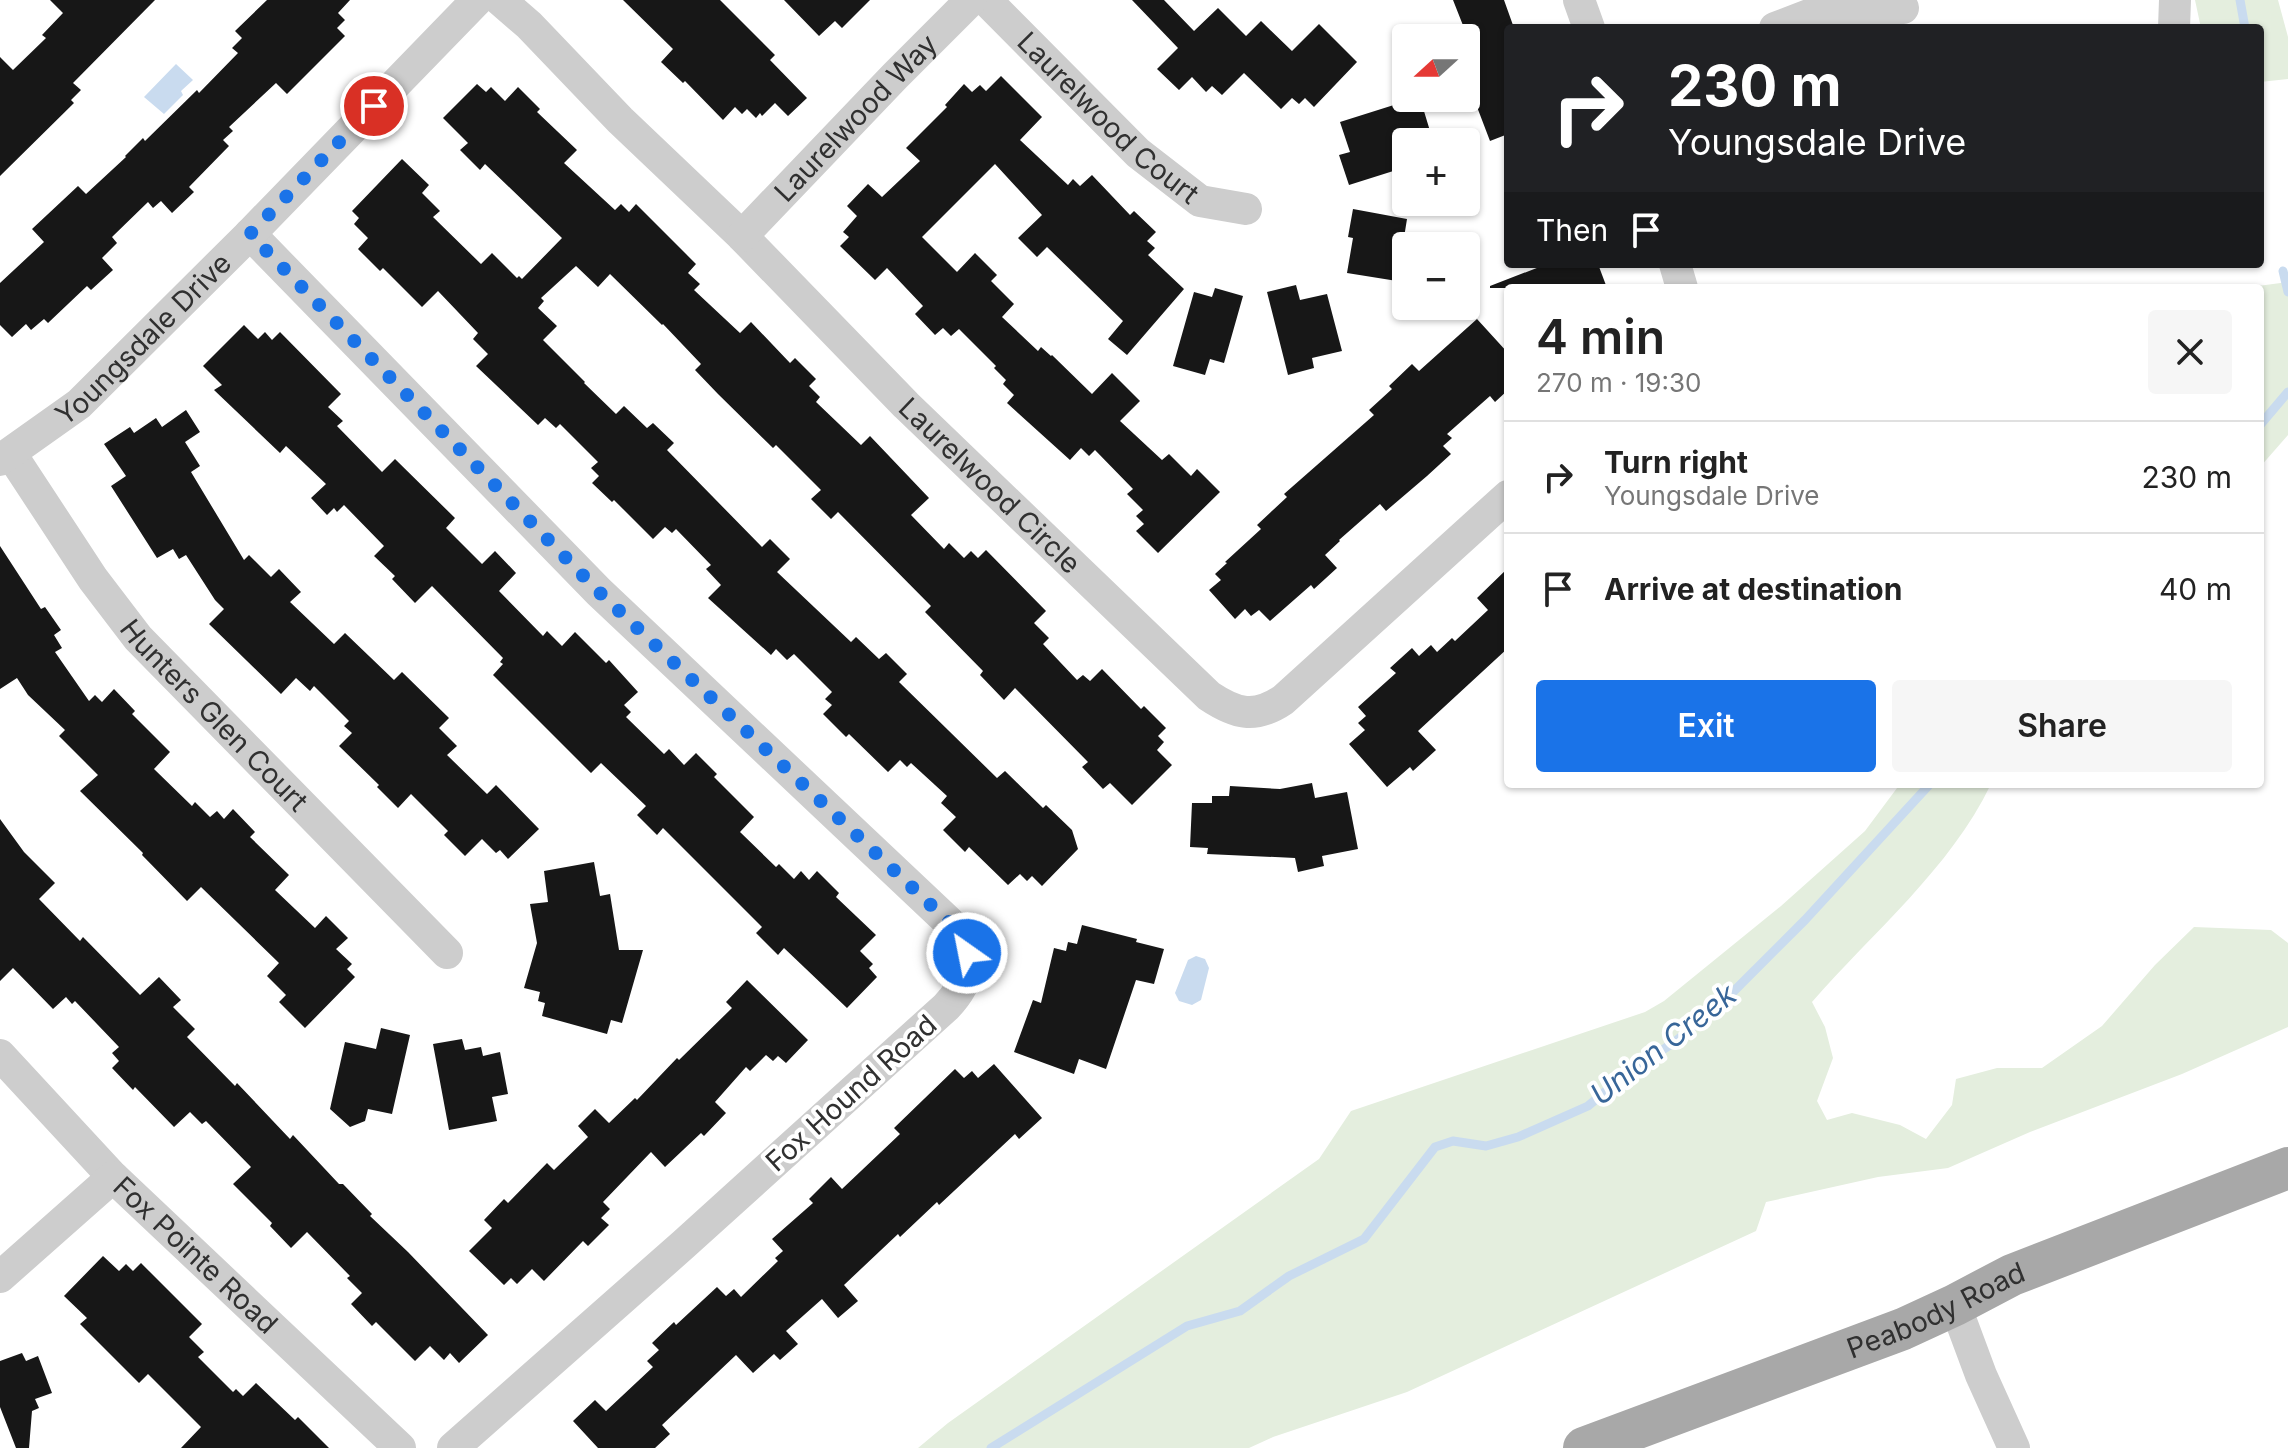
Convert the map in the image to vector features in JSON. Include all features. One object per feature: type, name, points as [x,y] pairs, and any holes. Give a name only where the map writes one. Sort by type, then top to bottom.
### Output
[{"type":"main road","name":"Peabody Road","points":[[1584,1448],[1903,1329],[2012,1275],[2288,1168]]},
{"type":"street","name":"Youngsdale Drive","points":[[5,457],[79,404],[250,234],[477,0]]},
{"type":"street","name":"Laurelwood Circle","points":[[500,0],[742,236],[929,427],[1209,696],[1235,711],[1258,712],[1283,700],[1504,500]]},
{"type":"street","name":"Laurelwood Way","points":[[742,236],[971,0]]},
{"type":"street","name":"Laurelwood Court","points":[[986,0],[1138,153],[1200,201],[1246,209]]},
{"type":"street","points":[[1579,0],[1588,24]]},
{"type":"street","points":[[2174,24],[2175,0]]},
{"type":"street","points":[[1785,24],[1814,13],[1903,8]]},
{"type":"street","name":"Fox Hound Road","points":[[250,234],[599,592],[953,926],[964,941],[967,953],[965,980],[959,993],[946,1007],[453,1448]]},
{"type":"street","name":"Hunters Glen Court","points":[[5,457],[138,638],[447,953]]},
{"type":"street","name":"Fox Pointe Road","points":[[0,1055],[113,1177],[400,1448]]},
{"type":"street","points":[[0,1277],[113,1177]]},
{"type":"street","points":[[1955,1305],[1981,1375],[2014,1448]]},
{"type":"green space","points":[[2195,0],[2278,0],[2288,37],[2288,79],[2264,82],[2264,24],[2200,24]]},
{"type":"green space","points":[[2288,282],[2288,435],[2264,462],[2264,285]]},
{"type":"green space","points":[[1897,788],[1989,788],[1974,815],[1932,872],[1812,1002],[1825,1027],[1833,1058],[1817,1101],[1827,1120],[1852,1113],[1900,1125],[1926,1139],[1952,1105],[1956,1079],[1997,1068],[2042,1068],[2102,1026],[2155,965],[2194,927],[2271,930],[2288,943],[2288,1027],[2182,1074],[2030,1132],[1948,1168],[1878,1177],[1766,1202],[1756,1231],[1407,1392],[1249,1448],[918,1448],[948,1423],[1319,1159],[1351,1111],[1645,1012],[1664,1001],[1781,906],[1865,831]]},
{"type":"water","points":[[176,64],[193,80],[164,114],[144,97]]},
{"type":"water","points":[[1196,956],[1205,959],[1209,968],[1201,1000],[1192,1005],[1179,1001],[1175,993],[1188,960]]},
{"type":"building","points":[[50,0],[155,0],[73,83],[81,90],[71,100],[74,103],[0,176],[0,57],[13,70],[46,38],[42,35],[63,13]]},
{"type":"building","points":[[267,0],[350,0],[338,13],[345,20],[337,28],[345,36],[287,94],[276,83],[229,127],[233,131],[223,140],[229,146],[189,187],[194,192],[172,213],[161,201],[153,208],[148,202],[112,237],[117,243],[102,258],[113,270],[91,290],[87,286],[48,323],[44,319],[31,330],[26,324],[12,337],[0,325],[0,283],[44,242],[32,229],[78,186],[86,194],[143,138],[145,141],[197,90],[199,93],[238,53],[232,48],[242,38],[235,31]]},
{"type":"building","points":[[623,0],[720,0],[775,55],[770,60],[807,98],[788,116],[775,103],[756,118],[747,109],[742,114],[735,107],[723,120],[685,81],[683,83],[661,62],[673,49]]},
{"type":"building","points":[[784,0],[870,0],[842,28],[835,21],[819,36]]},
{"type":"building","points":[[1132,0],[1164,0],[1194,31],[1218,8],[1246,36],[1261,21],[1292,51],[1319,24],[1357,62],[1314,107],[1305,98],[1299,104],[1292,98],[1281,109],[1244,73],[1222,95],[1212,86],[1206,92],[1192,77],[1179,90],[1157,69],[1178,48]]},
{"type":"building","points":[[1453,0],[1504,0],[1513,24],[1504,24],[1504,136],[1490,141],[1479,112],[1480,24],[1462,24]]},
{"type":"building","points":[[1001,76],[1042,117],[1020,140],[1068,185],[1073,179],[1080,186],[1092,175],[1130,215],[1134,211],[1156,232],[1147,241],[1155,248],[1148,255],[1184,289],[1127,355],[1108,339],[1123,321],[1047,247],[1037,257],[1018,238],[1042,215],[995,164],[922,237],[957,272],[975,253],[997,275],[991,281],[1014,304],[1002,317],[1038,351],[1041,347],[1052,355],[1092,394],[1112,373],[1140,401],[1120,421],[1162,460],[1169,454],[1191,476],[1197,469],[1220,492],[1158,553],[1136,531],[1144,524],[1136,516],[1143,510],[1127,494],[1133,489],[1095,450],[1089,456],[1081,448],[1070,460],[1007,403],[1014,395],[1003,384],[1006,380],[959,329],[951,336],[943,328],[935,335],[915,314],[923,306],[887,268],[875,280],[840,246],[849,237],[843,232],[857,216],[847,206],[868,184],[882,197],[920,161],[906,148],[947,107],[945,105],[964,84],[972,92],[980,85],[986,91]]},
{"type":"building","points":[[477,84],[486,92],[491,87],[505,101],[518,87],[540,109],[537,112],[577,150],[564,163],[615,210],[621,204],[629,212],[636,204],[696,264],[688,273],[700,284],[694,290],[740,333],[751,322],[790,363],[795,358],[816,379],[809,386],[820,397],[816,402],[861,445],[870,436],[929,498],[911,515],[944,549],[949,543],[964,558],[971,551],[978,558],[986,550],[1046,611],[1034,623],[1049,638],[1043,644],[1077,680],[1083,675],[1090,681],[1102,669],[1141,709],[1144,706],[1166,728],[1158,736],[1164,742],[1157,750],[1172,765],[1132,805],[1110,783],[1103,789],[1082,767],[1088,762],[1015,688],[1004,700],[980,675],[983,671],[925,612],[931,606],[838,512],[831,519],[811,499],[821,490],[718,394],[695,370],[701,364],[610,274],[598,287],[576,266],[541,298],[544,301],[538,308],[557,326],[543,340],[584,383],[616,414],[624,406],[647,428],[653,423],[674,443],[667,450],[762,547],[770,539],[790,559],[777,572],[851,642],[856,637],[879,659],[886,653],[907,674],[899,682],[997,778],[1005,771],[1043,808],[1046,805],[1072,830],[1078,849],[1042,886],[1032,876],[1027,881],[1020,874],[1008,885],[969,847],[965,852],[943,830],[956,817],[941,803],[947,796],[911,763],[907,767],[900,760],[888,772],[849,734],[846,737],[823,714],[832,705],[825,699],[832,692],[794,654],[787,660],[776,649],[771,655],[708,598],[721,585],[706,569],[711,565],[676,529],[672,533],[665,527],[653,539],[592,483],[599,476],[591,468],[598,462],[560,424],[556,428],[545,418],[538,425],[476,366],[488,354],[473,339],[478,333],[438,291],[422,307],[383,268],[380,271],[358,249],[368,238],[354,224],[359,218],[352,211],[402,159],[429,185],[422,193],[440,211],[433,217],[481,264],[492,253],[517,278],[522,279],[562,238],[485,164],[480,170],[460,150],[468,143],[443,118]]},
{"type":"building","points":[[1392,106],[1392,112],[1424,112],[1429,128],[1392,128],[1392,171],[1349,185],[1339,155],[1350,152],[1340,122]]},
{"type":"building","points":[[1353,209],[1407,219],[1405,232],[1392,232],[1392,280],[1347,273],[1353,238],[1348,237]]},
{"type":"building","points":[[1537,268],[1600,268],[1606,284],[1504,284],[1504,288],[1490,286]]},
{"type":"building","points":[[1296,285],[1300,300],[1327,294],[1342,351],[1312,358],[1314,368],[1288,375],[1267,292]]},
{"type":"building","points":[[1215,288],[1243,296],[1224,363],[1210,359],[1205,375],[1173,366],[1194,292],[1212,297]]},
{"type":"building","points":[[1478,320],[1504,349],[1504,394],[1495,402],[1490,396],[1447,434],[1452,438],[1443,446],[1451,454],[1427,476],[1386,511],[1380,504],[1339,540],[1325,555],[1337,568],[1314,589],[1311,585],[1270,621],[1259,610],[1251,616],[1245,609],[1235,619],[1209,590],[1221,580],[1215,574],[1261,529],[1257,525],[1287,497],[1284,494],[1374,415],[1369,410],[1392,389],[1389,386],[1412,364],[1419,371]]},
{"type":"building","points":[[244,325],[258,339],[265,332],[272,340],[280,332],[341,394],[328,407],[343,421],[337,426],[382,472],[395,459],[455,518],[446,528],[482,564],[495,551],[516,573],[499,591],[543,636],[547,631],[562,646],[575,632],[606,663],[609,660],[638,692],[624,705],[631,712],[626,717],[664,754],[669,749],[684,765],[696,753],[717,774],[714,777],[754,817],[740,832],[776,867],[779,864],[794,879],[801,871],[809,880],[817,871],[839,893],[836,897],[876,935],[860,951],[873,964],[869,968],[877,977],[847,1008],[784,948],[778,955],[756,933],[762,927],[663,828],[657,835],[637,815],[646,806],[601,763],[591,773],[493,675],[503,664],[500,662],[503,658],[432,586],[415,603],[392,579],[395,576],[374,556],[384,546],[344,505],[337,512],[334,508],[327,515],[311,498],[326,484],[286,446],[280,453],[214,390],[222,385],[203,366]]},
{"type":"building","points":[[186,410],[200,432],[185,442],[200,466],[191,472],[244,560],[249,555],[271,577],[279,569],[301,592],[290,602],[334,644],[345,633],[394,680],[402,672],[449,718],[439,728],[457,746],[447,755],[487,794],[496,785],[539,829],[508,859],[500,850],[496,853],[482,839],[465,856],[444,835],[448,831],[411,794],[398,808],[339,746],[352,733],[344,726],[349,721],[314,686],[310,691],[296,678],[281,694],[209,624],[224,609],[186,555],[179,559],[173,549],[157,558],[111,486],[126,476],[104,444],[130,427],[134,433],[156,418],[162,427]]},
{"type":"building","points":[[0,546],[41,609],[45,607],[61,630],[54,635],[62,648],[55,652],[89,701],[95,695],[102,702],[114,689],[135,711],[132,714],[170,752],[154,769],[192,806],[195,802],[210,817],[217,811],[224,819],[233,809],[255,832],[250,837],[289,875],[275,890],[315,928],[326,916],[348,938],[336,949],[352,964],[347,969],[355,977],[305,1028],[279,1002],[286,995],[267,976],[279,963],[201,887],[187,901],[80,791],[98,775],[59,736],[65,730],[28,695],[17,678],[0,689]]},
{"type":"building","points":[[1504,572],[1504,652],[1418,731],[1436,750],[1413,771],[1410,767],[1387,787],[1349,744],[1365,730],[1358,723],[1366,716],[1358,707],[1396,673],[1390,668],[1412,648],[1419,656],[1431,645],[1437,652],[1452,638],[1455,641],[1488,610],[1477,598]]},
{"type":"building","points":[[1312,783],[1315,798],[1347,792],[1358,849],[1322,856],[1324,866],[1298,872],[1295,858],[1207,854],[1208,848],[1190,847],[1192,803],[1212,803],[1212,796],[1229,796],[1230,786],[1280,789]]},
{"type":"building","points":[[0,819],[24,852],[55,883],[39,899],[80,941],[83,937],[140,995],[159,977],[181,1000],[173,1007],[195,1029],[187,1037],[235,1086],[237,1083],[290,1139],[293,1135],[339,1184],[343,1184],[372,1214],[370,1216],[488,1335],[459,1363],[450,1353],[444,1360],[430,1346],[415,1361],[376,1322],[372,1326],[351,1304],[362,1293],[347,1278],[350,1276],[307,1232],[291,1248],[270,1226],[272,1223],[233,1184],[251,1167],[206,1121],[202,1124],[190,1112],[174,1127],[135,1087],[133,1090],[112,1068],[119,1061],[112,1053],[119,1047],[75,1001],[72,1004],[66,997],[53,1009],[13,968],[0,981]]},
{"type":"building","points":[[594,862],[600,896],[610,894],[619,950],[643,950],[622,1023],[611,1020],[607,1034],[542,1016],[545,1003],[538,1001],[540,992],[524,988],[537,943],[530,904],[548,902],[544,871]]},
{"type":"building","points":[[1082,925],[1164,949],[1154,984],[1136,980],[1106,1069],[1079,1059],[1074,1074],[1014,1052],[1033,1000],[1041,1003],[1054,948],[1066,951],[1068,942],[1077,944]]},
{"type":"building","points":[[747,980],[808,1040],[786,1063],[778,1056],[773,1061],[766,1055],[750,1071],[746,1067],[715,1102],[726,1113],[704,1136],[701,1133],[665,1167],[651,1152],[603,1202],[610,1209],[601,1218],[609,1225],[588,1246],[583,1241],[544,1281],[532,1269],[517,1284],[511,1278],[504,1285],[469,1251],[492,1228],[484,1220],[504,1199],[508,1203],[547,1163],[554,1170],[588,1137],[578,1126],[595,1109],[609,1123],[635,1098],[637,1100],[732,1008],[726,1002]]},
{"type":"building","points":[[381,1028],[410,1035],[392,1114],[368,1109],[365,1121],[350,1127],[330,1109],[345,1042],[376,1049]]},
{"type":"building","points":[[462,1039],[465,1050],[481,1047],[483,1056],[500,1052],[508,1094],[492,1097],[497,1121],[449,1130],[433,1044]]},
{"type":"building","points":[[994,1064],[1042,1118],[1019,1139],[1015,1134],[939,1205],[937,1202],[900,1237],[898,1234],[844,1285],[858,1301],[838,1318],[822,1299],[786,1331],[798,1344],[780,1360],[774,1354],[753,1373],[736,1355],[662,1425],[670,1434],[655,1448],[598,1448],[573,1421],[595,1400],[606,1411],[653,1367],[647,1361],[659,1350],[652,1343],[717,1287],[726,1296],[734,1289],[741,1297],[778,1261],[775,1258],[783,1251],[772,1239],[813,1203],[809,1199],[831,1177],[842,1189],[900,1134],[894,1128],[955,1069],[964,1078],[972,1071],[978,1078]]},
{"type":"building","points":[[103,1256],[119,1271],[126,1264],[133,1271],[141,1263],[202,1324],[189,1337],[204,1352],[198,1357],[233,1392],[236,1389],[243,1396],[256,1383],[295,1420],[298,1417],[329,1448],[181,1448],[201,1427],[148,1374],[139,1383],[80,1324],[87,1318],[64,1296]]},
{"type":"building","points":[[22,1353],[26,1361],[38,1356],[52,1393],[35,1399],[39,1408],[32,1411],[29,1448],[16,1448],[0,1407],[0,1361]]},
{"type":"waterway","name":"Union Creek","points":[[2240,0],[2244,24]]},
{"type":"waterway","name":"Union Creek","points":[[2283,271],[2288,292]]},
{"type":"waterway","name":"Union Creek","points":[[2264,420],[2288,392]]},
{"type":"waterway","name":"Union Creek","points":[[991,1448],[1187,1326],[1240,1311],[1289,1276],[1364,1239],[1435,1147],[1453,1141],[1486,1146],[1518,1137],[1588,1106],[1626,1074],[1676,1041],[1727,998],[1805,920],[1926,788]]},
{"type":"route","points":[[374,106],[250,234],[599,592],[953,926],[964,941],[967,953]]}]
